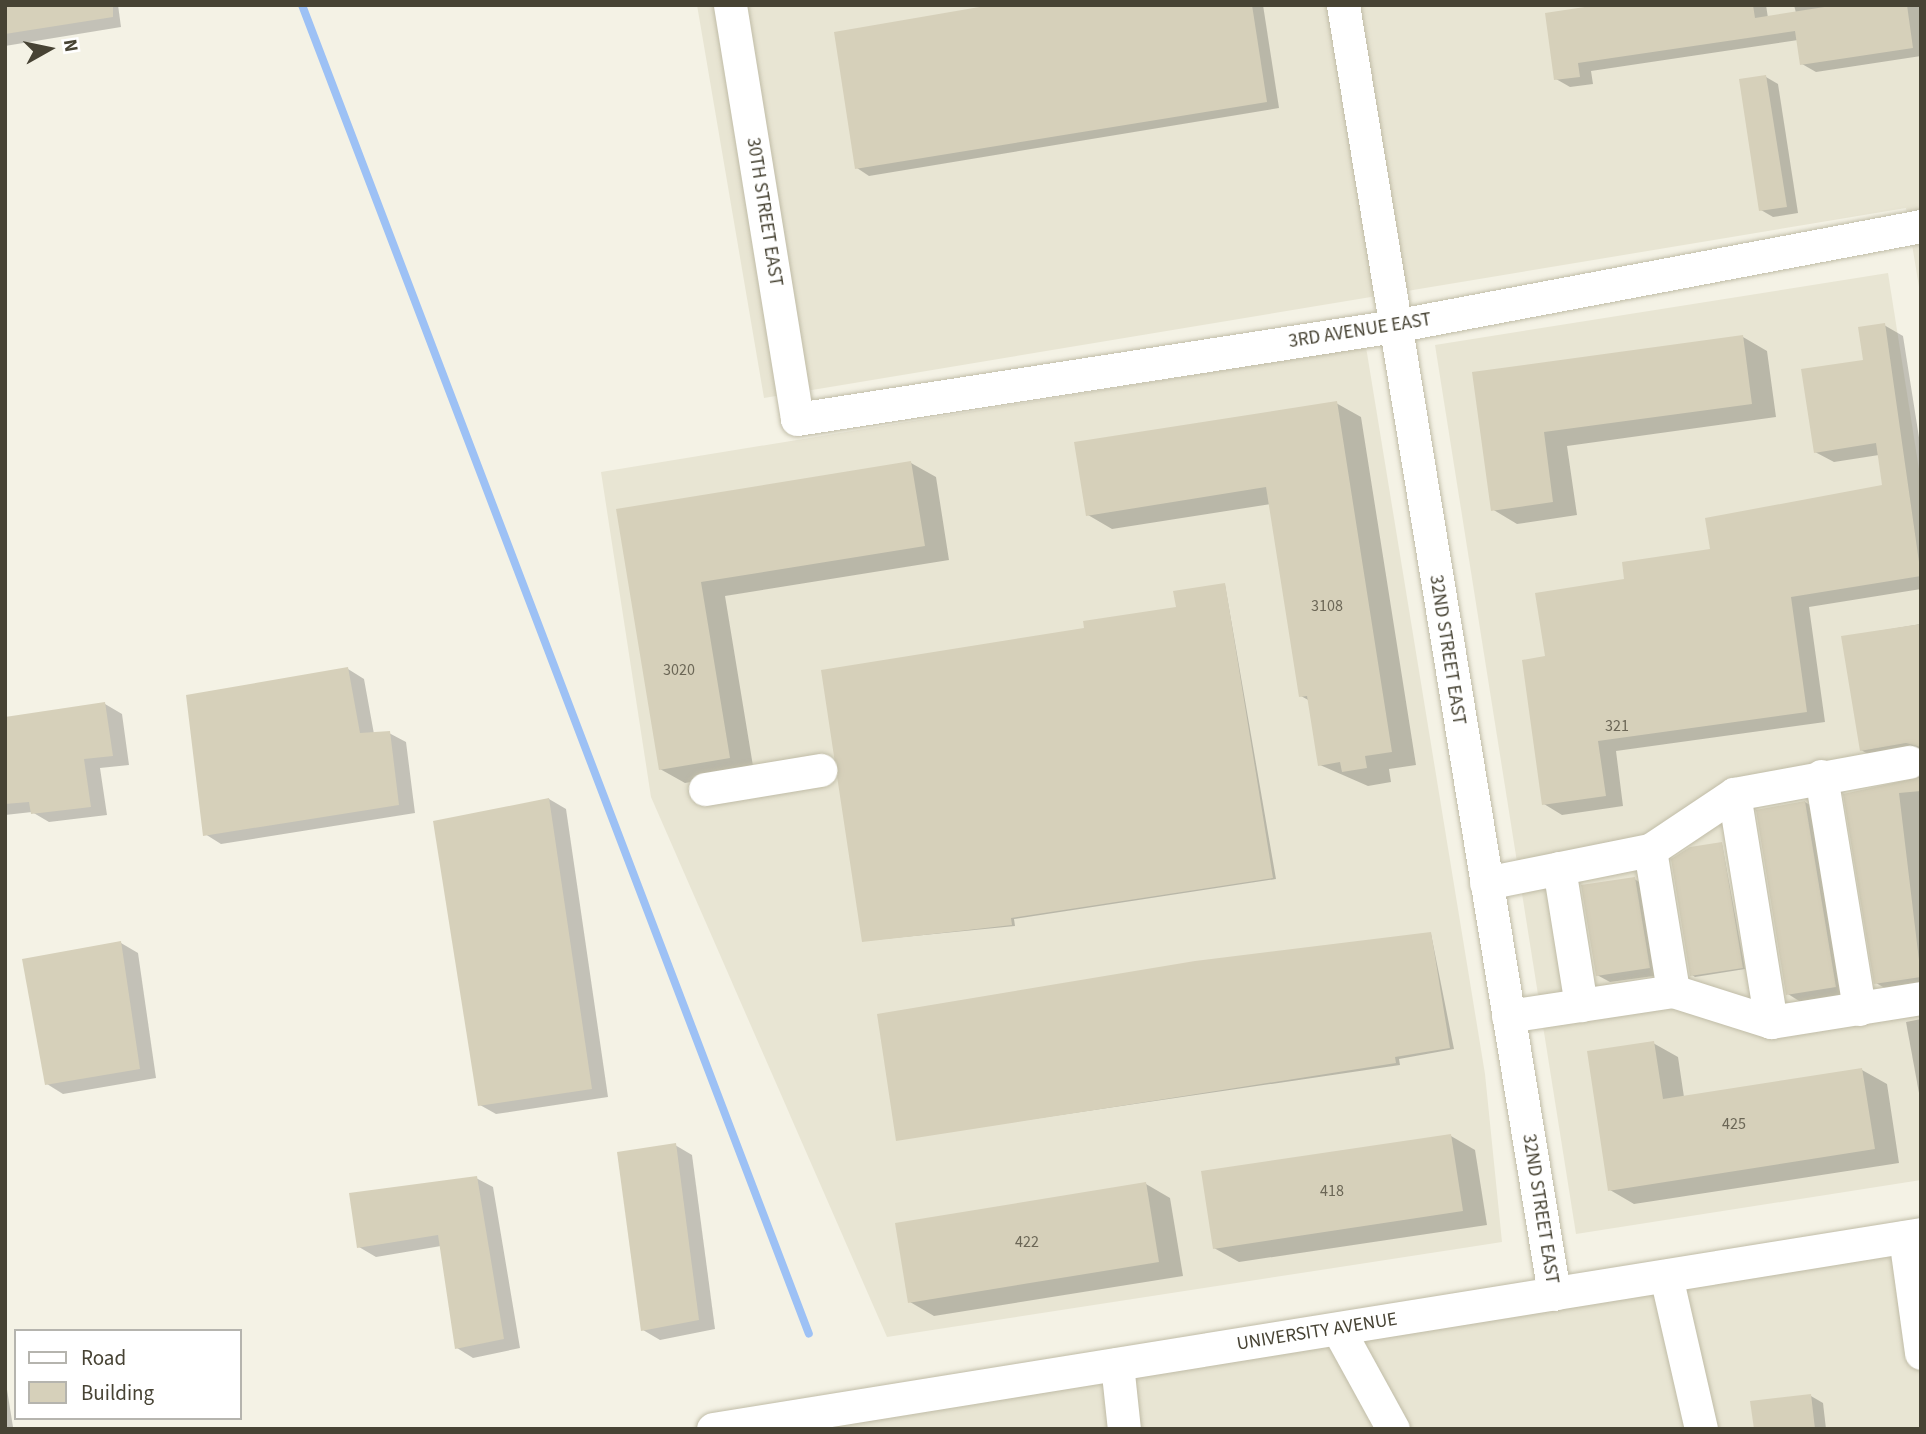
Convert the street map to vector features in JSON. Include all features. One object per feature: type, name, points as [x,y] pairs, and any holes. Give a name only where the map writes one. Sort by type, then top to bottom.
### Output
[{"type":"street","name":"30TH STREET EAST","points":[[730,5],[797,419]]},
{"type":"street","name":"32ND STREET EAST","points":[[1343,5],[1554,1294]]},
{"type":"street","name":"3RD AVENUE EAST","points":[[797,419],[1394,327],[1921,226]]},
{"type":"street","points":[[1486,883],[1650,850],[1734,794],[1909,761]]},
{"type":"street","points":[[705,789],[820,771]]},
{"type":"street","points":[[1821,776],[1859,1009]]},
{"type":"street","points":[[1734,794],[1771,1022]]},
{"type":"street","points":[[1650,850],[1673,991]]},
{"type":"street","points":[[1559,868],[1581,1004]]},
{"type":"street","points":[[1508,1016],[1673,991],[1771,1022],[1921,998]]},
{"type":"street","points":[[1913,1236],[1921,1353]]},
{"type":"street","name":"UNIVERSITY AVENUE","points":[[713,1429],[1913,1236]]},
{"type":"street","points":[[1666,1276],[1702,1429]]},
{"type":"street","points":[[1338,1329],[1393,1429]]},
{"type":"street","points":[[1117,1364],[1124,1429]]},
{"type":"shaded area","points":[[697,5],[1921,5],[1921,299],[1906,208],[764,398]]},
{"type":"shaded area","points":[[1888,273],[1921,482],[1921,1180],[1576,1234],[1435,345]]},
{"type":"shaded area","points":[[1366,347],[1485,1074],[1502,1242],[887,1337],[651,797],[601,472]]},
{"type":"shaded area","points":[[1921,1229],[1921,1429],[754,1429]]},
{"type":"building","points":[[5,5],[113,5],[113,17],[5,34]]},
{"type":"building","points":[[991,5],[1252,5],[1267,102],[855,169],[834,32]]},
{"type":"building","points":[[1598,5],[1753,5],[1755,18],[1837,5],[1907,5],[1913,48],[1800,65],[1795,31],[1578,63],[1580,77],[1554,80],[1545,13]]},
{"type":"building","points":[[1766,75],[1787,207],[1759,211],[1739,79]]},
{"type":"building","points":[[1885,323],[1921,576],[1791,597],[1807,712],[1598,741],[1606,796],[1542,805],[1522,660],[1545,656],[1535,593],[1624,579],[1622,562],[1710,549],[1705,518],[1882,485],[1876,443],[1814,453],[1801,369],[1863,360],[1858,327]]},
{"type":"building","points":[[1743,335],[1752,404],[1544,432],[1553,502],[1491,511],[1472,372]]},
{"type":"building","points":[[1337,401],[1392,752],[1365,756],[1367,768],[1342,772],[1340,762],[1318,766],[1307,696],[1299,697],[1266,487],[1086,516],[1074,442]]},
{"type":"building","points":[[911,461],[925,546],[701,582],[730,758],[659,770],[616,509]]},
{"type":"building","points":[[1225,583],[1273,878],[1011,918],[1012,925],[862,942],[821,670],[1084,628],[1083,621],[1176,607],[1173,591]]},
{"type":"building","points":[[1921,624],[1921,747],[1906,743],[1860,751],[1841,636]]},
{"type":"building","points":[[348,667],[360,733],[390,731],[399,805],[203,836],[186,695]]},
{"type":"building","points":[[105,702],[113,756],[84,759],[91,807],[31,814],[29,802],[5,804],[5,717]]},
{"type":"building","points":[[1921,777],[1921,791],[1899,793],[1921,977],[1874,984],[1843,794]]},
{"type":"building","points":[[549,798],[592,1089],[478,1106],[433,821]]},
{"type":"building","points":[[1805,801],[1836,987],[1786,995],[1756,810]]},
{"type":"building","points":[[1722,842],[1743,968],[1690,976],[1671,859],[1690,847]]},
{"type":"building","points":[[1635,877],[1650,968],[1596,976],[1581,885]]},
{"type":"building","points":[[1431,932],[1450,1048],[1395,1057],[1396,1063],[896,1141],[877,1014],[1195,961]]},
{"type":"building","points":[[121,941],[140,1069],[45,1085],[22,959]]},
{"type":"building","points":[[1654,1041],[1663,1099],[1862,1068],[1875,1149],[1608,1191],[1587,1051]]},
{"type":"building","points":[[1451,1134],[1463,1211],[1213,1249],[1201,1171]]},
{"type":"building","points":[[676,1143],[699,1320],[641,1331],[617,1152]]},
{"type":"building","points":[[477,1176],[504,1339],[455,1349],[438,1235],[357,1248],[349,1193]]},
{"type":"building","points":[[1146,1182],[1159,1262],[908,1303],[895,1223]]},
{"type":"building","points":[[1811,1394],[1815,1429],[1754,1429],[1750,1401]]},
{"type":"waterway","points":[[302,5],[809,1334]]}]
